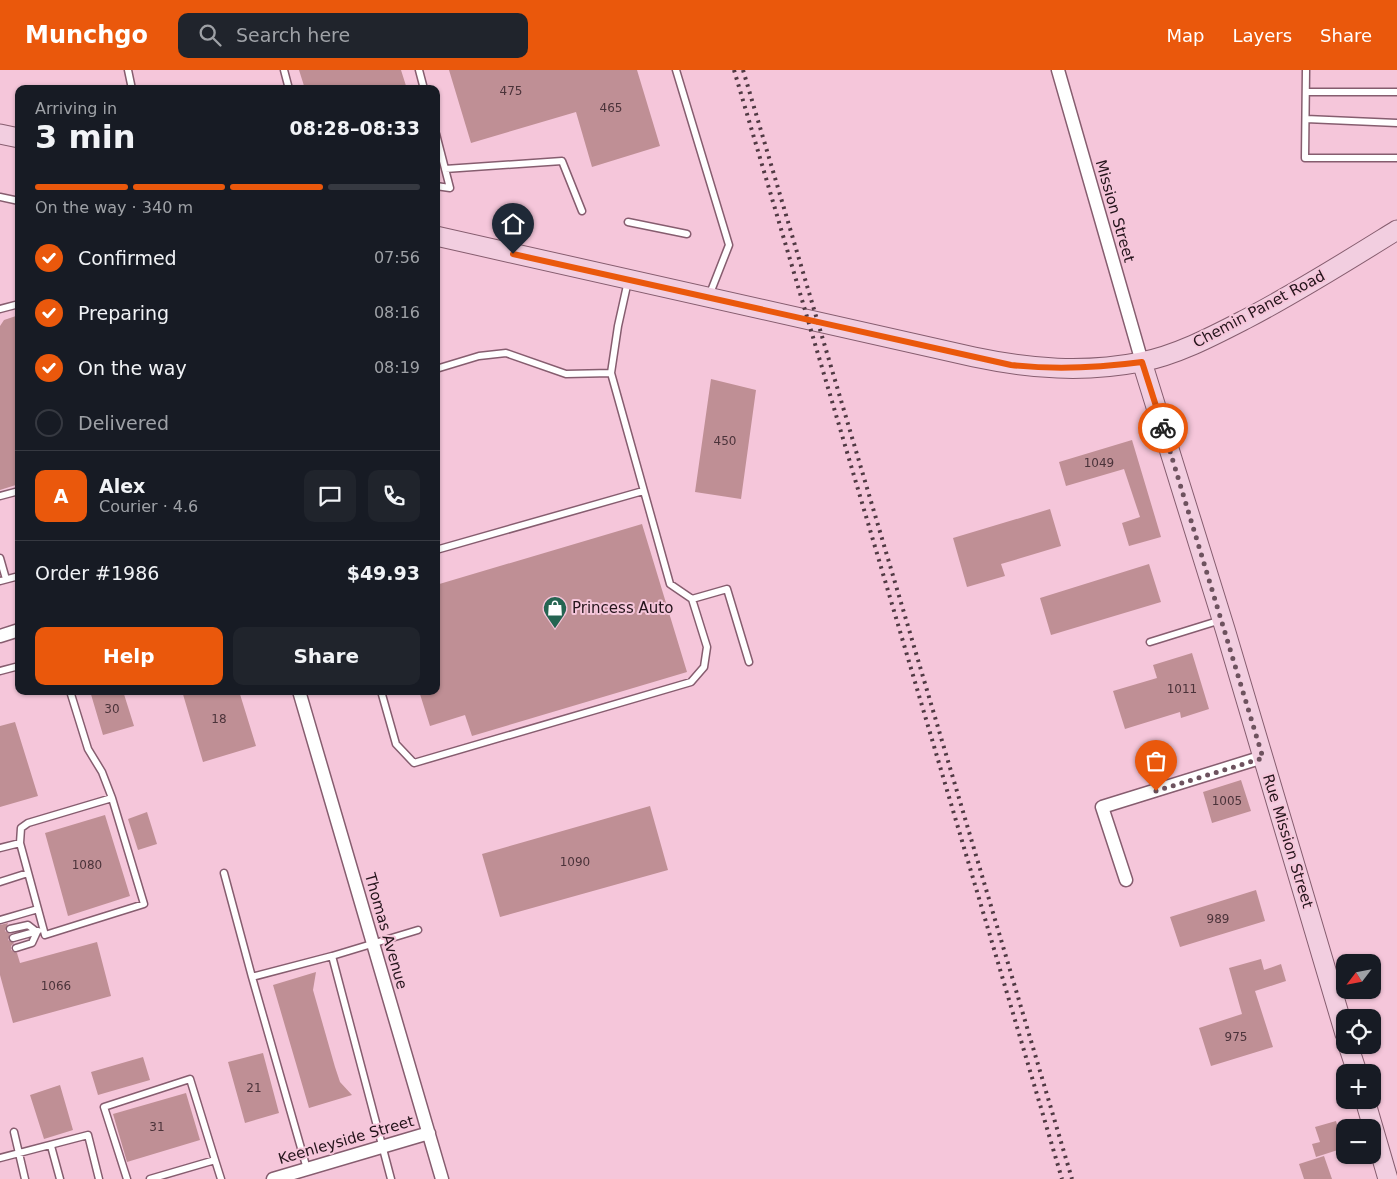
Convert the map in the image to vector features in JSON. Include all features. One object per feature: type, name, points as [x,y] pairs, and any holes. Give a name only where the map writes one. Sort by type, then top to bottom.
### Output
[{"type":"street","name":"Mission Street","points":[[1058,70],[1142,362]]},
{"type":"street","points":[[0,134],[15,137]]},
{"type":"street","name":"Chemin Panet Road","points":[[440,237],[1011,365],[1048,369],[1102,367],[1142,362],[1216,335],[1291,296],[1397,230]]},
{"type":"street","name":"Rue Mission Street","points":[[1142,362],[1222,620],[1338,1009]]},
{"type":"street","points":[[0,636],[15,631]]},
{"type":"street","name":"Thomas Avenue","points":[[300,695],[442,1179]]},
{"type":"street","points":[[1126,880],[1102,807],[1263,758]]},
{"type":"street","points":[[1368,1109],[1388,1179]]},
{"type":"street","name":"Keenleyside Street","points":[[273,1179],[429,1133]]},
{"type":"lane","points":[[128,70],[131,85]]},
{"type":"lane","points":[[284,70],[288,85]]},
{"type":"lane","points":[[419,70],[423,85]]},
{"type":"lane","points":[[676,70],[729,245],[709,297]]},
{"type":"lane","points":[[1306,70],[1306,158],[1397,158]]},
{"type":"lane","points":[[1306,92],[1397,92]]},
{"type":"lane","points":[[1306,119],[1397,123]]},
{"type":"lane","points":[[440,150],[450,188],[440,187]]},
{"type":"lane","points":[[445,169],[562,161],[582,211]]},
{"type":"lane","points":[[0,197],[15,200]]},
{"type":"lane","points":[[628,222],[687,234]]},
{"type":"lane","points":[[382,695],[396,744],[414,763],[692,682],[704,667],[707,647],[692,599],[670,584],[611,373],[618,326],[628,280]]},
{"type":"lane","points":[[0,309],[15,305]]},
{"type":"lane","points":[[440,368],[479,356],[506,353],[566,374],[611,373]]},
{"type":"lane","points":[[440,546],[643,491]]},
{"type":"lane","points":[[0,496],[15,492]]},
{"type":"lane","points":[[0,558],[3,580]]},
{"type":"lane","points":[[692,599],[726,589],[749,662]]},
{"type":"lane","points":[[1150,642],[1222,620]]},
{"type":"lane","points":[[0,671],[15,667]]},
{"type":"lane","points":[[71,695],[88,749],[102,772],[112,798],[144,904],[45,935],[20,843],[21,828],[28,823],[112,798]]},
{"type":"lane","points":[[0,848],[20,843]]},
{"type":"lane","points":[[0,882],[28,873]]},
{"type":"lane","points":[[224,873],[307,1169]]},
{"type":"lane","points":[[0,920],[38,909]]},
{"type":"lane","points":[[10,929],[28,925],[36,932]]},
{"type":"lane","points":[[13,938],[44,929]]},
{"type":"lane","points":[[252,977],[332,956],[418,930]]},
{"type":"lane","points":[[16,948],[32,943],[36,932]]},
{"type":"lane","points":[[332,956],[389,1179]]},
{"type":"lane","points":[[126,1179],[104,1107],[190,1079],[221,1179]]},
{"type":"lane","points":[[14,1132],[25,1179]]},
{"type":"lane","points":[[0,1158],[18,1155],[88,1135],[99,1179]]},
{"type":"lane","points":[[51,1146],[60,1179]]},
{"type":"lane","points":[[150,1179],[215,1160]]},
{"type":"building","points":[[299,70],[401,70],[406,85],[304,85]]},
{"type":"building","points":[[449,70],[637,70],[660,146],[592,167],[576,112],[471,143]]},
{"type":"building","points":[[15,316],[15,485],[0,490],[0,326],[4,320]]},
{"type":"building","points":[[711,379],[756,390],[741,499],[695,492]]},
{"type":"building","points":[[1132,440],[1161,537],[1129,546],[1122,523],[1140,517],[1124,469],[1066,486],[1059,462]]},
{"type":"building","points":[[1050,509],[1061,546],[1001,564],[1005,576],[967,587],[953,538]]},
{"type":"building","name":"Princess Auto","points":[[642,524],[687,672],[472,736],[465,715],[430,726],[420,695],[440,695],[440,584]]},
{"type":"building","points":[[1149,564],[1161,602],[1051,635],[1040,598]]},
{"type":"building","points":[[1192,653],[1209,709],[1181,718],[1180,712],[1125,729],[1113,691],[1157,678],[1153,665]]},
{"type":"building","points":[[91,695],[124,695],[134,726],[103,735]]},
{"type":"building","points":[[183,695],[240,695],[256,746],[203,762]]},
{"type":"building","points":[[15,722],[38,796],[0,807],[0,726]]},
{"type":"building","points":[[1241,780],[1251,811],[1212,823],[1203,792]]},
{"type":"building","points":[[650,806],[668,870],[500,917],[482,854]]},
{"type":"building","points":[[147,812],[157,844],[138,850],[128,819]]},
{"type":"building","points":[[105,815],[130,896],[68,916],[45,833]]},
{"type":"building","points":[[1256,890],[1265,921],[1180,947],[1170,917]]},
{"type":"building","points":[[8,923],[5,931],[10,934],[8,940],[14,943],[11,946],[11,950],[17,953],[20,963],[97,942],[111,996],[13,1023],[0,975],[0,925]]},
{"type":"building","points":[[1261,959],[1264,970],[1281,964],[1286,981],[1255,991],[1273,1047],[1211,1066],[1199,1028],[1242,1014],[1229,968]]},
{"type":"building","points":[[316,972],[313,990],[335,1067],[340,1082],[352,1095],[309,1108],[273,985]]},
{"type":"building","points":[[263,1053],[279,1113],[245,1123],[228,1062]]},
{"type":"building","points":[[143,1057],[150,1080],[98,1095],[91,1072]]},
{"type":"building","points":[[60,1085],[73,1130],[44,1139],[30,1095]]},
{"type":"building","points":[[186,1093],[200,1140],[127,1162],[113,1114]]},
{"type":"building","points":[[1336,1121],[1336,1151],[1316,1157],[1312,1144],[1320,1142],[1315,1127]]},
{"type":"building","points":[[1324,1156],[1332,1179],[1304,1179],[1299,1164]]},
{"type":"railway","points":[[734,70],[1062,1179]]},
{"type":"railway","points":[[743,70],[1072,1179]]},
{"type":"way so far","points":[[1156,791],[1263,758],[1163,428]]},
{"type":"place","name":"Princess Auto","points":[[555,629]]},
{"type":"route","points":[[513,254],[1011,365],[1048,369],[1102,367],[1142,362],[1163,428]]}]
